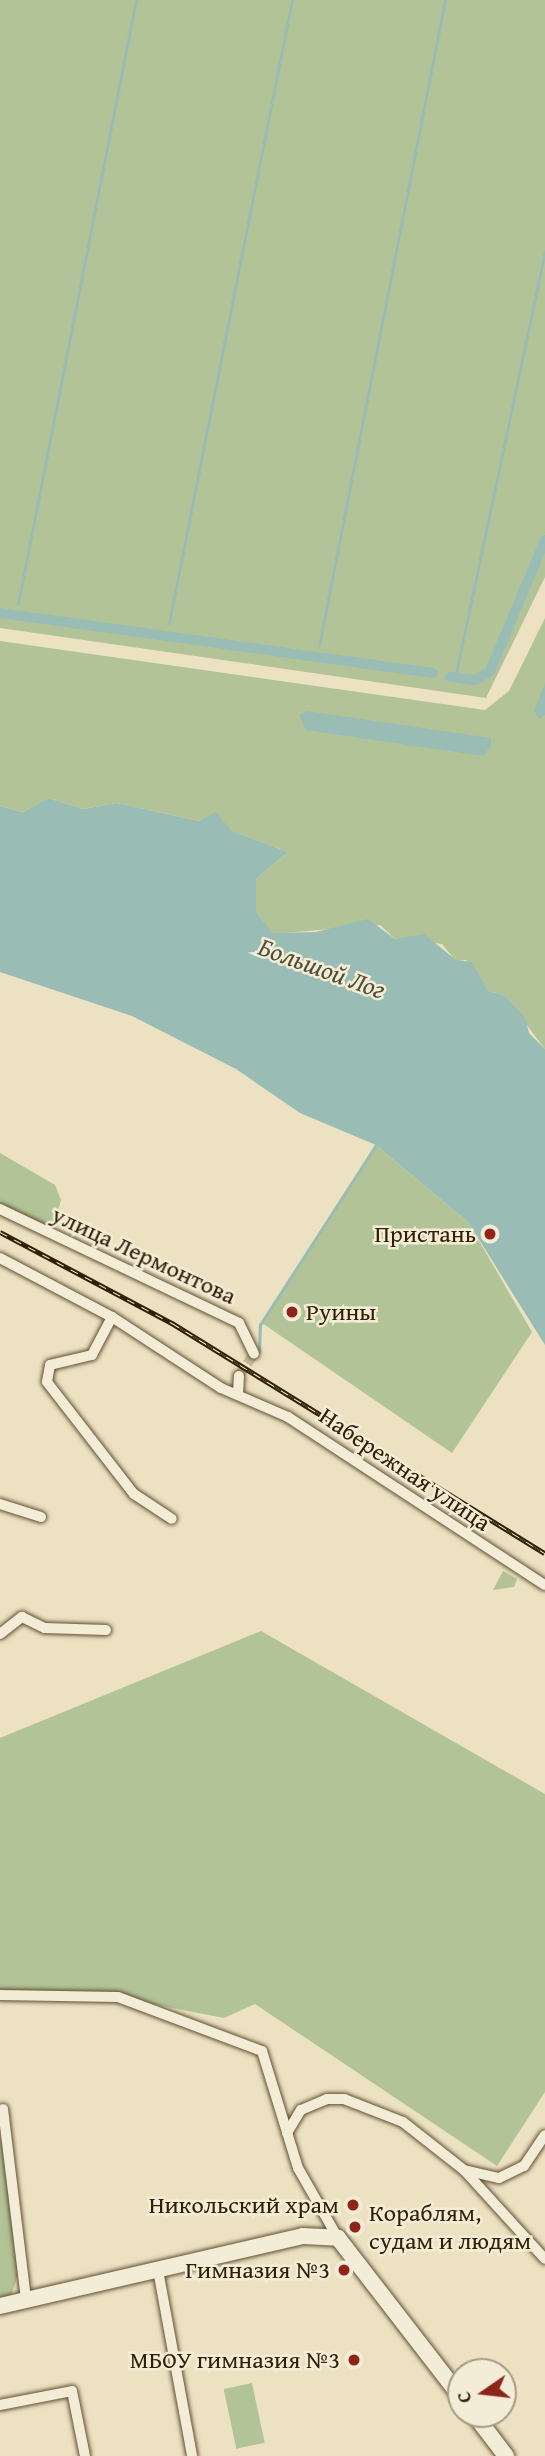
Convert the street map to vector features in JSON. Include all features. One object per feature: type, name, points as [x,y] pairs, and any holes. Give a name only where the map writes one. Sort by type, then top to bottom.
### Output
[{"type":"main road","points":[[0,2306],[303,2236],[338,2238],[447,2379]]},
{"type":"main road","points":[[485,2428],[506,2456]]},
{"type":"street","name":"улица Лермонтова","points":[[0,1209],[239,1323],[254,1354]]},
{"type":"street","points":[[0,1258],[112,1317],[238,1394],[239,1376]]},
{"type":"street","points":[[112,1317],[92,1355],[50,1364],[47,1382],[134,1494],[172,1519]]},
{"type":"street","name":"Набережная улица","points":[[238,1394],[288,1417],[545,1585]]},
{"type":"street","points":[[0,1504],[41,1517]]},
{"type":"street","points":[[0,1634],[22,1618],[45,1628],[106,1630]]},
{"type":"street","points":[[0,1995],[118,1997],[252,2046],[270,2065],[286,2136],[338,2238]]},
{"type":"street","points":[[286,2136],[290,2121],[312,2102],[344,2099],[426,2134],[464,2170],[545,2259]]},
{"type":"street","points":[[3,2109],[26,2300]]},
{"type":"street","points":[[464,2170],[499,2178],[524,2166],[545,2135]]},
{"type":"street","points":[[158,2270],[192,2456]]},
{"type":"street","points":[[0,2405],[72,2391],[85,2456]]},
{"type":"green space","points":[[0,0],[545,0],[545,577],[486,698],[0,628]]},
{"type":"green space","points":[[545,618],[545,1049],[504,995],[488,991],[466,960],[456,961],[442,944],[395,939],[380,925],[272,934],[256,911],[256,879],[288,852],[232,831],[216,813],[199,821],[117,803],[83,809],[48,798],[23,812],[0,806],[0,641],[485,710],[509,691]]},
{"type":"green space","points":[[376,1145],[468,1222],[532,1332],[452,1453],[262,1323]]},
{"type":"green space","points":[[0,1153],[55,1185],[61,1200],[52,1232],[0,1207]]},
{"type":"green space","points":[[503,1571],[517,1579],[514,1587],[493,1590]]},
{"type":"green space","points":[[261,1631],[545,1794],[545,2092],[497,2166],[255,2004],[224,2018],[95,1993],[0,1991],[0,1738]]},
{"type":"green space","points":[[0,2134],[20,2269],[10,2299],[0,2303]]},
{"type":"green space","points":[[252,2383],[265,2443],[236,2449],[224,2389]]},
{"type":"water","points":[[545,683],[545,715],[539,719],[534,711]]},
{"type":"water","points":[[307,711],[491,738],[491,746],[483,756],[306,730],[299,715]]},
{"type":"water","name":"Большой Лог","points":[[48,798],[83,809],[117,803],[199,821],[216,812],[232,831],[288,852],[256,879],[256,911],[272,933],[316,932],[368,919],[395,939],[424,934],[456,960],[472,962],[488,991],[504,995],[525,1017],[529,1033],[545,1049],[545,1345],[468,1222],[376,1145],[300,1113],[236,1069],[132,1016],[0,972],[0,806],[23,812]]},
{"type":"waterway","points":[[18,604],[136,0]]},
{"type":"waterway","points":[[169,623],[292,0]]},
{"type":"waterway","points":[[319,646],[445,0]]},
{"type":"waterway","points":[[455,678],[545,252]]},
{"type":"waterway","points":[[450,677],[476,680],[490,671],[545,540]]},
{"type":"waterway","points":[[0,613],[433,673]]},
{"type":"waterway","points":[[259,1352],[260,1325],[376,1145]]},
{"type":"tunnel","points":[[239,1376],[254,1354]]},
{"type":"railway","points":[[0,1232],[172,1323],[545,1553]]},
{"type":"place","name":"Пристань","points":[[490,1234]]},
{"type":"place","name":"Руины","points":[[292,1312]]},
{"type":"place","name":"Никольский храм","points":[[353,2205]]},
{"type":"place","name":"Кораблям, судам и людям","points":[[355,2227]]},
{"type":"place","name":"Гимназия №3","points":[[344,2270]]},
{"type":"place","name":"МБОУ гимназия №3","points":[[354,2360]]}]
